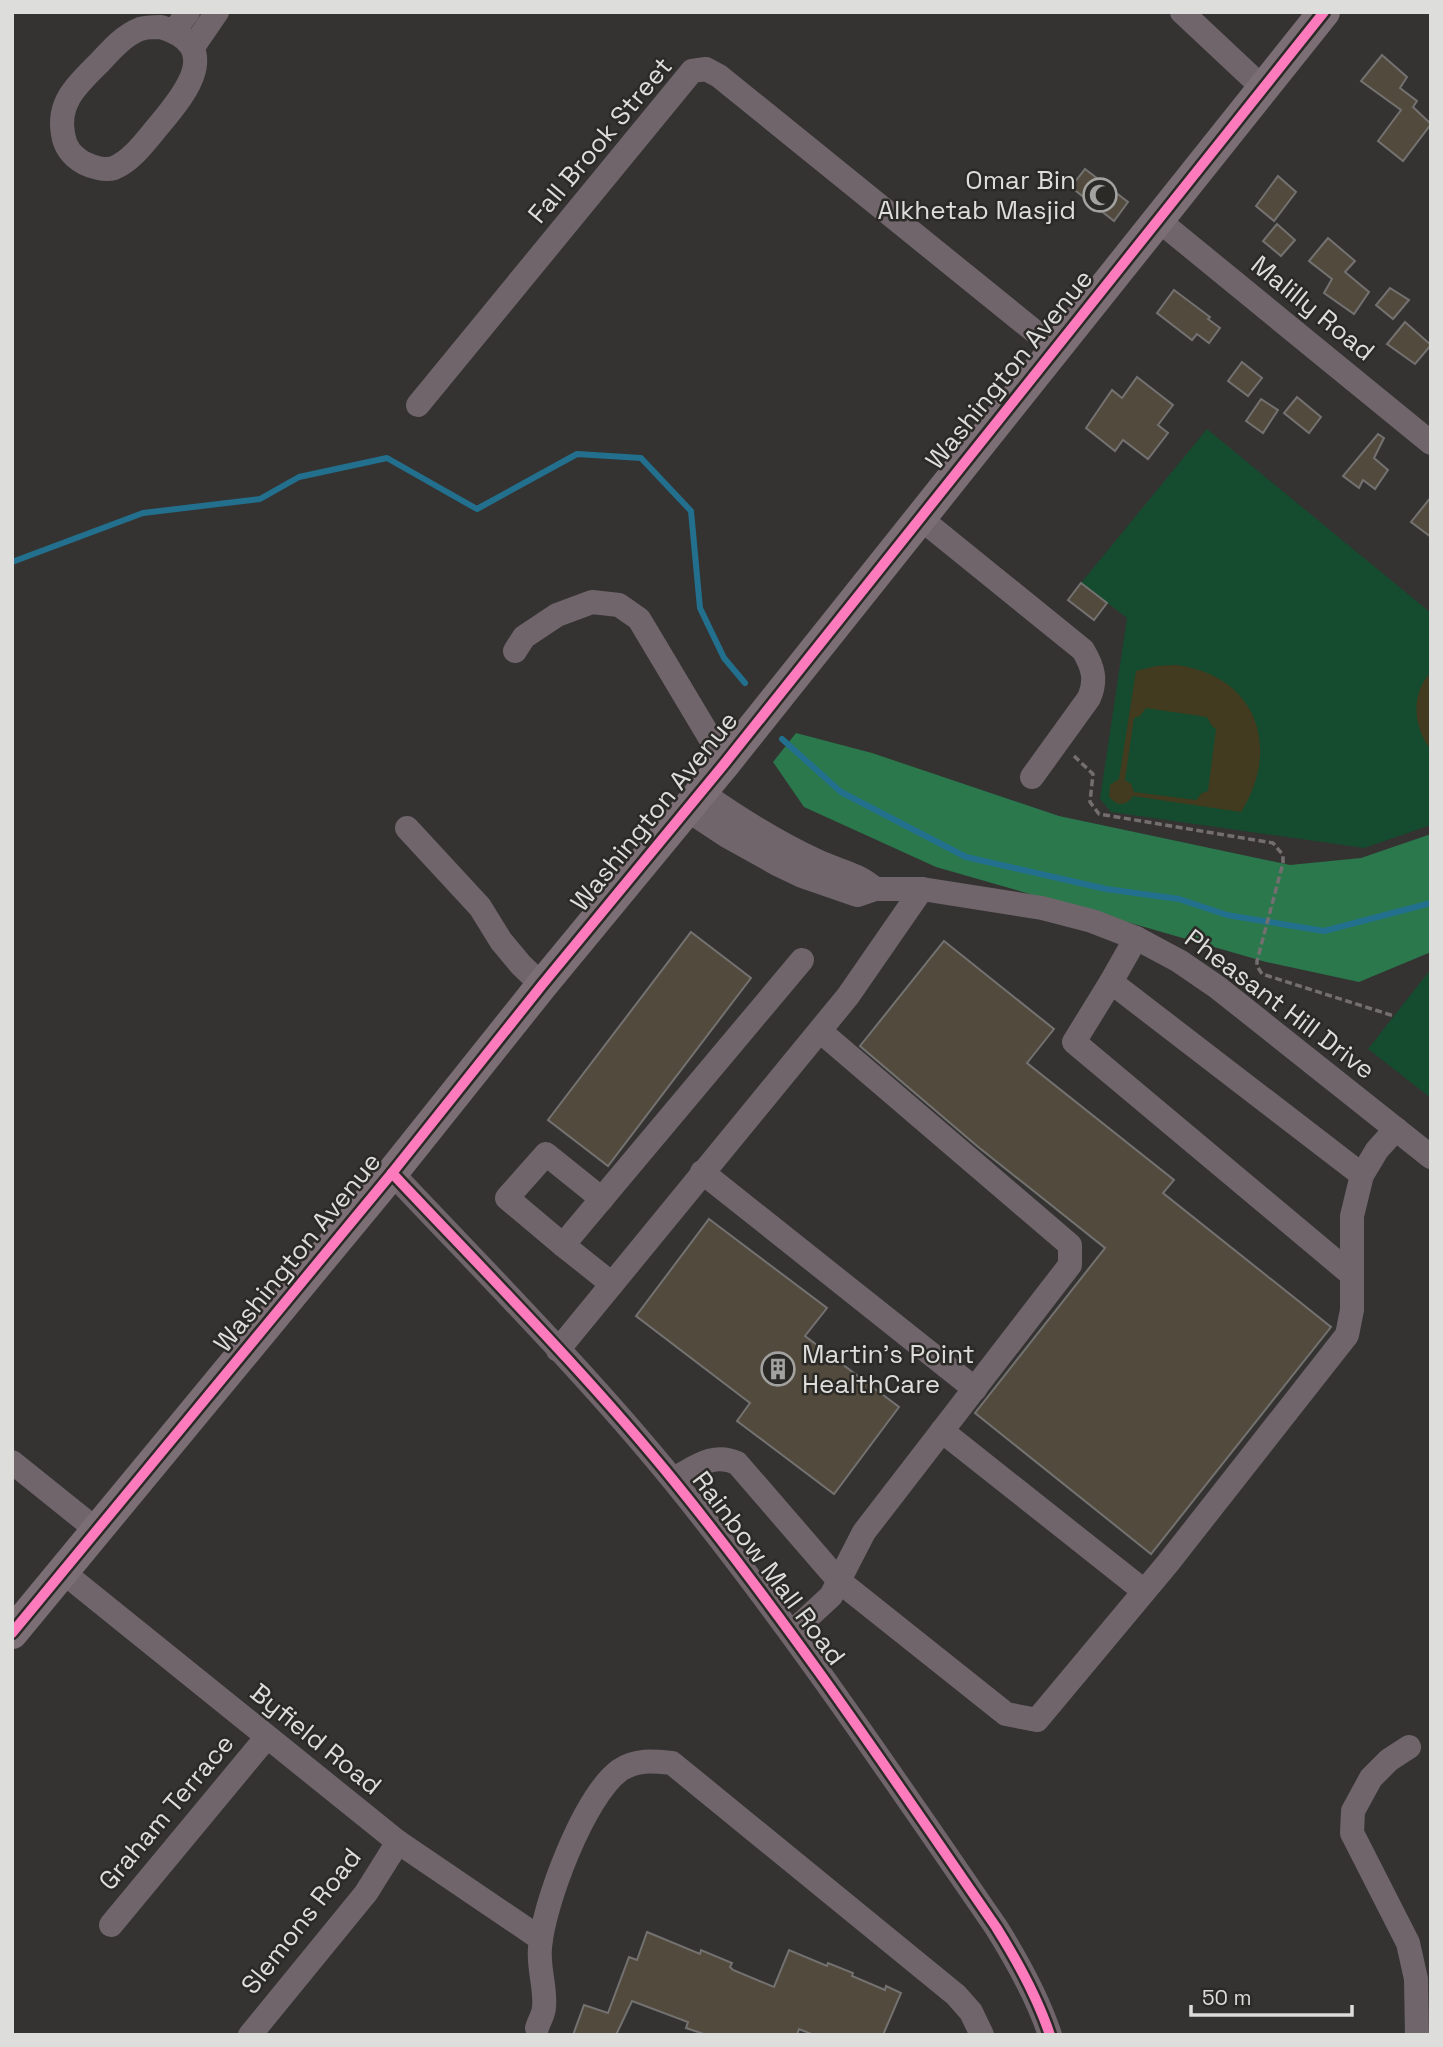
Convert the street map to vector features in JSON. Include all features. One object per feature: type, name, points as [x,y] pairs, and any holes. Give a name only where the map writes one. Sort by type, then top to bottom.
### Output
[{"type":"main road","name":"Washington Avenue","points":[[12,1633],[392,1173],[725,763],[1324,12]]},
{"type":"street","points":[[193,47],[217,12]]},
{"type":"street","points":[[1182,12],[1262,88]]},
{"type":"street","points":[[181,21],[193,47],[196,62],[192,81],[183,97],[132,156],[113,169],[92,168],[73,156],[64,142],[60,121],[63,104],[79,83],[119,42],[140,29],[181,21]]},
{"type":"street","name":"Fall Brook Street","points":[[418,405],[692,71],[706,69],[719,76],[1055,348]]},
{"type":"street","name":"Malilly Road","points":[[1157,219],[1431,443]]},
{"type":"street","points":[[920,518],[1083,650],[1091,664],[1094,677],[1089,698],[1032,777]]},
{"type":"street","points":[[514,651],[524,638],[557,615],[592,602],[620,605],[639,619],[725,763]]},
{"type":"street","name":"Pheasant Hill Drive","points":[[694,801],[727,836],[802,876],[857,895],[875,889],[922,889],[1042,908],[1091,921],[1136,938],[1179,961],[1217,987],[1431,1157]]},
{"type":"street","points":[[407,828],[462,886],[521,965],[542,985]]},
{"type":"street","points":[[558,1350],[848,996],[922,889]]},
{"type":"street","points":[[1136,938],[1074,1042],[1350,1274]]},
{"type":"street","points":[[563,1245],[802,960]]},
{"type":"street","points":[[1111,982],[1362,1175]]},
{"type":"street","points":[[792,1632],[831,1596],[864,1532],[1070,1265],[1070,1245],[820,1031]]},
{"type":"street","points":[[673,1479],[714,1458],[725,1458],[737,1463],[839,1581],[1006,1714],[1037,1720],[1144,1591],[1347,1335],[1352,1310],[1352,1216],[1362,1175],[1377,1150],[1396,1129]]},
{"type":"street","points":[[602,1199],[546,1154],[507,1198],[612,1284]]},
{"type":"street","points":[[702,1172],[975,1388]]},
{"type":"street","name":"Rainbow Mall Road","points":[[392,1173],[616,1413],[673,1479],[792,1632],[1004,1939],[1038,1998],[1050,2035]]},
{"type":"street","points":[[942,1431],[1144,1591]]},
{"type":"street","points":[[12,1462],[97,1531]]},
{"type":"street","name":"Byfield Road","points":[[63,1572],[398,1843],[541,1939]]},
{"type":"street","name":"Graham Terrace","points":[[111,1925],[266,1738]]},
{"type":"street","points":[[1409,1747],[1389,1760],[1371,1778],[1353,1811],[1352,1833],[1408,1943],[1416,1979],[1417,2034]]},
{"type":"street","points":[[537,2028],[544,2008],[539,1950],[546,1912],[558,1876],[581,1822],[604,1787],[621,1770],[647,1760],[672,1763],[956,1995],[971,2012],[982,2035]]},
{"type":"street","name":"Slemons Road","points":[[250,2035],[366,1894],[398,1843]]},
{"type":"path","points":[[1070,752],[1093,774],[1090,802],[1099,814],[1273,843],[1283,855],[1283,863],[1257,966],[1262,974],[1394,1016]]},
{"type":"green space","points":[[1207,429],[1431,613],[1431,825],[1364,848],[1111,812],[1100,799],[1127,618],[1081,583]]},
{"type":"green space","points":[[796,733],[872,753],[1059,816],[1290,865],[1361,858],[1431,834],[1431,952],[1359,982],[1266,962],[936,867],[804,807],[773,762]]},
{"type":"green space","points":[[1431,969],[1431,1098],[1368,1049]]},
{"type":"sand","points":[[1176,665],[1203,672],[1226,683],[1243,699],[1254,718],[1260,740],[1259,763],[1253,787],[1241,812],[1133,796],[1128,802],[1121,804],[1109,796],[1110,785],[1119,779],[1136,671]],"holes":[[[1146,708],[1207,717],[1216,729],[1208,791],[1196,800],[1134,792],[1131,784],[1125,780],[1134,718],[1140,716]]]},
{"type":"sand","points":[[1431,672],[1431,750],[1420,731],[1416,711],[1420,690]]},
{"type":"building","points":[[1382,55],[1407,77],[1400,88],[1417,101],[1413,107],[1431,124],[1403,161],[1378,141],[1401,110],[1361,81]]},
{"type":"building","name":"Omar Bin Alkhetab Masjid","points":[[1085,169],[1128,202],[1114,221],[1071,187]]},
{"type":"building","points":[[1278,176],[1296,192],[1274,221],[1256,206]]},
{"type":"building","points":[[1277,224],[1295,240],[1281,256],[1263,241]]},
{"type":"building","points":[[1328,238],[1355,261],[1345,272],[1369,292],[1354,314],[1324,293],[1332,279],[1309,261]]},
{"type":"building","points":[[1390,288],[1409,300],[1393,319],[1376,305]]},
{"type":"building","points":[[1174,290],[1210,317],[1208,319],[1220,328],[1209,343],[1197,334],[1192,340],[1157,313]]},
{"type":"building","points":[[1405,322],[1431,345],[1415,364],[1387,344]]},
{"type":"building","points":[[1242,362],[1262,378],[1248,396],[1228,381]]},
{"type":"building","points":[[1137,377],[1173,405],[1158,425],[1168,433],[1148,459],[1123,440],[1115,451],[1086,428],[1112,390],[1122,398]]},
{"type":"building","points":[[1297,397],[1321,417],[1309,433],[1284,413]]},
{"type":"building","points":[[1261,399],[1278,410],[1263,433],[1246,421]]},
{"type":"building","points":[[1378,434],[1384,438],[1374,458],[1388,470],[1375,489],[1363,480],[1359,488],[1343,476]]},
{"type":"building","points":[[1431,497],[1431,537],[1411,522]]},
{"type":"building","points":[[1081,583],[1107,603],[1094,620],[1068,600]]},
{"type":"building","points":[[691,932],[751,978],[608,1166],[548,1120]]},
{"type":"building","points":[[944,941],[1054,1029],[1027,1063],[1174,1180],[1163,1193],[1331,1327],[1151,1554],[975,1413],[1105,1248],[977,1146],[860,1046]]},
{"type":"building","name":"Martin's Point HealthCare","points":[[709,1219],[827,1308],[805,1336],[899,1407],[834,1494],[737,1421],[750,1403],[636,1316]]},
{"type":"building","points":[[647,1932],[700,1954],[701,1950],[732,1963],[730,1967],[733,1970],[774,1987],[789,1950],[827,1966],[828,1963],[853,1973],[852,1976],[885,1990],[886,1986],[901,1993],[883,2035],[814,2035],[799,2029],[797,2035],[707,2035],[686,2028],[688,2022],[632,2001],[616,2035],[573,2035],[584,2005],[608,2013],[629,1957],[637,1960]]},
{"type":"waterway","points":[[12,562],[143,513],[260,499],[299,477],[387,458],[477,509],[577,454],[641,458],[691,511],[700,608],[724,658],[745,683]]},
{"type":"waterway","points":[[782,739],[841,792],[966,857],[1106,889],[1179,899],[1227,915],[1324,931],[1431,903]]},
{"type":"cycle path","points":[[12,1633],[392,1173],[725,763],[1324,12]]},
{"type":"cycle path","points":[[392,1173],[536,1324],[641,1441],[759,1590],[996,1927],[1026,1980],[1050,2035]]},
{"type":"place","name":"Omar Bin Alkhetab Masjid","points":[[1100,195]]},
{"type":"place","name":"Martin's Point HealthCare","points":[[778,1369]]}]
